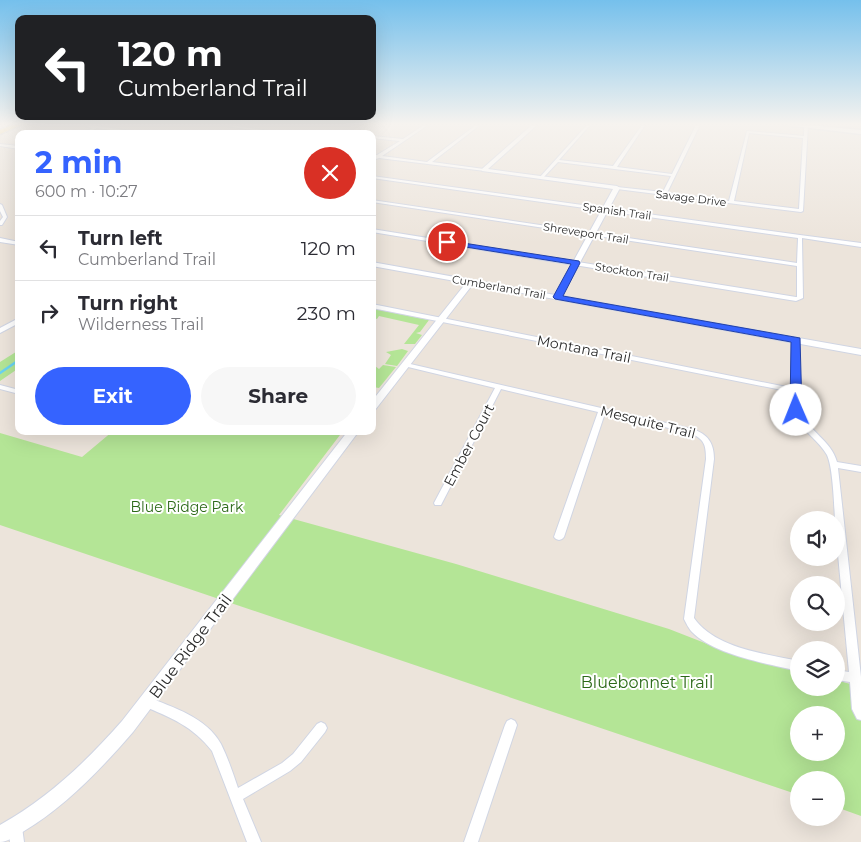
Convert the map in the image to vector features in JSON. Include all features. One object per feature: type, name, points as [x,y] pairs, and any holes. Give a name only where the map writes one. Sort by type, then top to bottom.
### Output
[{"type":"street","name":"Savage Drive","points":[[438,164],[801,211],[804,164]]},
{"type":"street","points":[[484,170],[490,164]]},
{"type":"street","points":[[541,178],[555,164]]},
{"type":"street","points":[[589,164],[674,175]]},
{"type":"street","points":[[664,194],[679,164]]},
{"type":"street","points":[[732,203],[741,164]]},
{"type":"street","name":"Spanish Trail","points":[[376,178],[861,245]]},
{"type":"street","points":[[558,297],[617,188]]},
{"type":"street","name":"Shreveport Trail","points":[[376,202],[800,265]]},
{"type":"street","points":[[0,205],[5,217],[0,224]]},
{"type":"street","name":"Stockton Trail","points":[[376,231],[796,299],[800,298],[800,236]]},
{"type":"street","points":[[0,240],[15,243]]},
{"type":"street","name":"Cumberland Trail","points":[[376,265],[861,352]]},
{"type":"street","points":[[376,403],[471,282]]},
{"type":"street","name":"Montana Trail","points":[[376,307],[795,391]]},
{"type":"street","points":[[0,331],[15,322]]},
{"type":"street","points":[[796,340],[796,410],[800,418],[829,449],[834,464],[858,709],[861,715]]},
{"type":"street","name":"Mesquite Trail","points":[[406,365],[692,431],[705,436],[709,441],[710,459],[689,619],[693,628],[718,644],[790,664]]},
{"type":"street","points":[[0,387],[15,391]]},
{"type":"street","name":"Ember Court","points":[[438,503],[499,388]]},
{"type":"street","points":[[559,537],[602,410]]},
{"type":"street","name":"Blue Ridge Trail","points":[[0,835],[15,827],[81,779],[101,758],[147,702],[351,435]]},
{"type":"street","points":[[834,464],[861,470]]},
{"type":"street","points":[[845,676],[856,678]]},
{"type":"street","points":[[147,702],[193,723],[210,738],[216,747],[254,842]]},
{"type":"street","points":[[471,842],[511,725]]},
{"type":"street","points":[[236,796],[286,767],[321,728]]},
{"type":"street","points":[[15,827],[17,842]]},
{"type":"green space","points":[[376,309],[429,320],[420,332],[416,333],[422,335],[415,344],[404,344],[419,325],[379,316],[377,319]]},
{"type":"green space","points":[[402,349],[408,351],[397,366],[385,364],[391,355],[386,352]]},
{"type":"green space","points":[[15,353],[15,371],[0,381],[0,362]]},
{"type":"green space","points":[[383,365],[396,367],[379,388],[376,388],[376,367],[379,369]]},
{"type":"green space","name":"Bluebonnet Trail","points":[[0,433],[82,457],[108,435],[340,435],[279,515],[456,564],[669,629],[710,645],[790,667],[790,696],[845,696],[845,683],[861,687],[861,816],[845,810],[845,771],[790,771],[790,792],[0,525]]},
{"type":"waterway","points":[[0,373],[15,363]]},
{"type":"route","points":[[447,242],[576,263],[558,297],[796,340],[796,410]]},
{"type":"park label","name":"Blue Ridge Park","points":[[187,507]]}]
